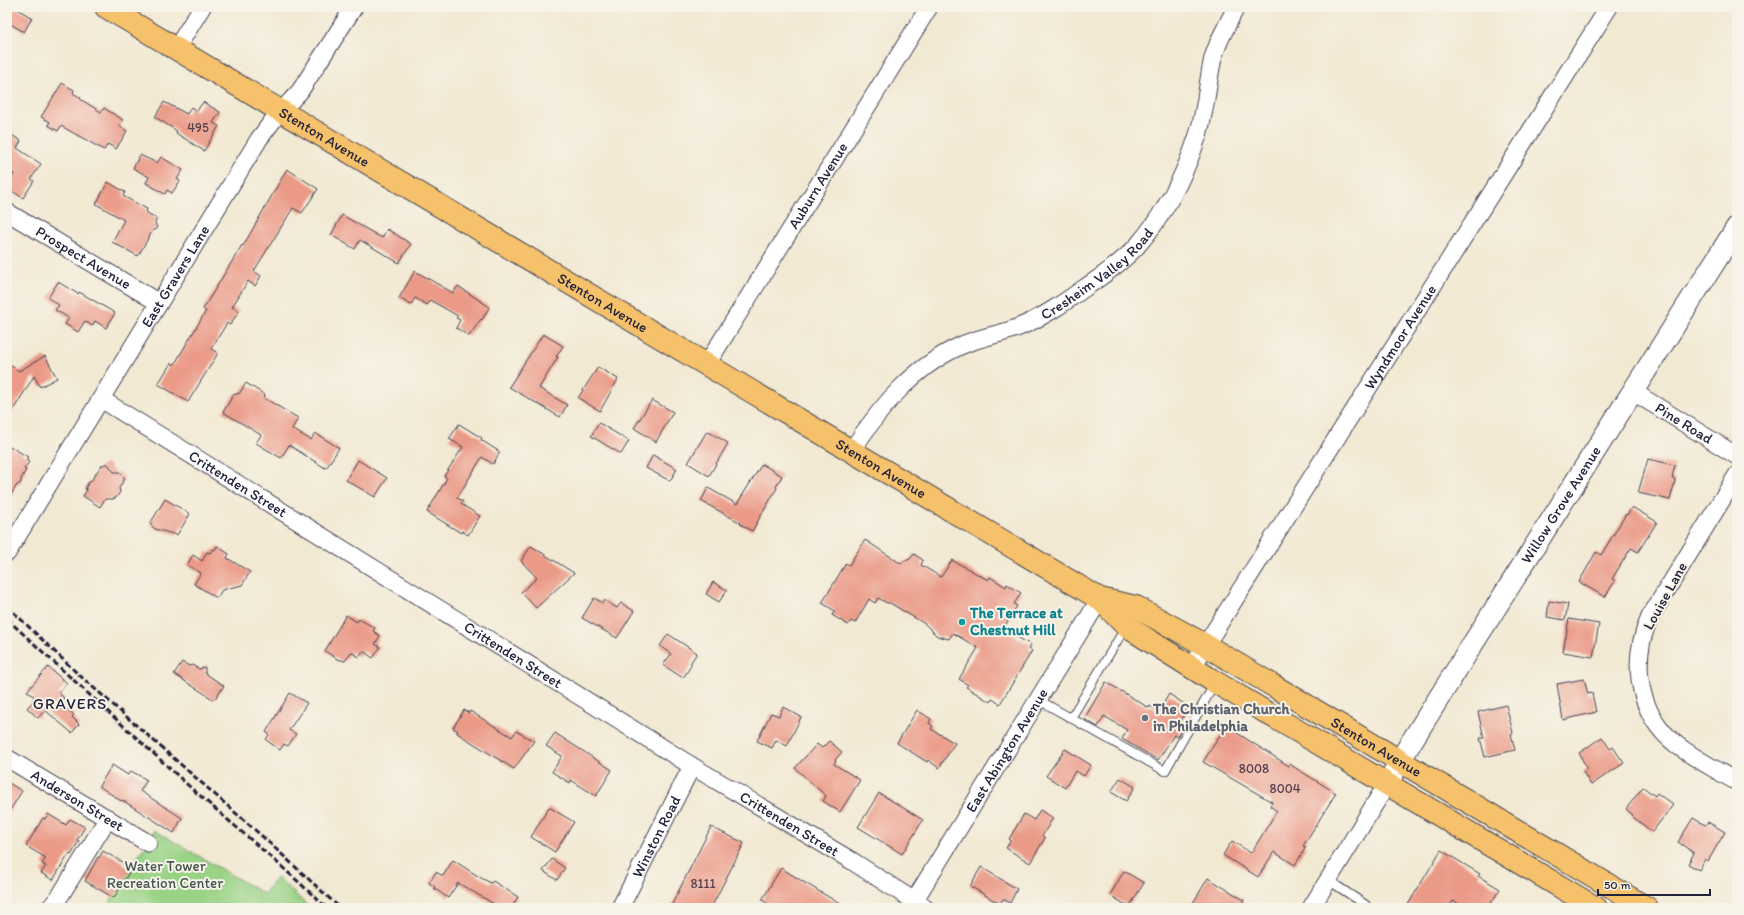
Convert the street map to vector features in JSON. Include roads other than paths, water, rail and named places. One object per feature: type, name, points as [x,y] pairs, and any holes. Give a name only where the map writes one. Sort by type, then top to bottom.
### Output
[{"type":"main road","name":"Stenton Avenue","points":[[106,7],[1100,599],[1126,626],[1192,668],[1387,784],[1584,905]]},
{"type":"main road","name":"Stenton Avenue","points":[[1100,599],[1136,607],[1205,645],[1647,908]]},
{"type":"street","points":[[176,49],[202,7]]},
{"type":"street","name":"East Gravers Lane","points":[[7,553],[259,139],[306,82],[354,7]]},
{"type":"street","name":"Auburn Avenue","points":[[707,364],[929,7]]},
{"type":"street","name":"Cresheim Valley Road","points":[[852,450],[869,424],[892,396],[918,372],[960,346],[1018,327],[1050,312],[1103,275],[1136,246],[1167,204],[1181,179],[1190,158],[1198,136],[1213,58],[1223,32],[1236,7]]},
{"type":"street","name":"Wyndmoor Avenue","points":[[1192,668],[1205,645],[1609,7]]},
{"type":"street","name":"Prospect Avenue","points":[[7,212],[159,302]]},
{"type":"street","name":"Willow Grove Avenue","points":[[1387,784],[1632,391],[1737,227]]},
{"type":"street","name":"Pine Road","points":[[1632,391],[1737,456]]},
{"type":"street","name":"Crittenden Street","points":[[101,399],[692,766],[852,861],[920,904]]},
{"type":"street","name":"Louise Lane","points":[[1737,475],[1650,617],[1642,638],[1638,661],[1640,686],[1655,722],[1676,744],[1737,782]]},
{"type":"street","name":"East Abington Avenue","points":[[920,904],[1038,698],[1100,599]]},
{"type":"street","name":"Anderson Street","points":[[7,758],[148,843]]},
{"type":"street","name":"Winston Road","points":[[620,908],[692,766]]},
{"type":"street","points":[[1311,908],[1387,784]]},
{"type":"street","points":[[50,908],[60,896],[108,818]]},
{"type":"lane","points":[[1071,718],[1126,626]]},
{"type":"lane","points":[[1038,698],[1164,771],[1215,682]]},
{"type":"lane","points":[[1328,880],[1366,905]]},
{"type":"railway","points":[[7,606],[77,673],[263,837],[340,908]]},
{"type":"railway","points":[[7,619],[190,787],[327,908]]},
{"type":"place","name":"The Terrace at Chestnut Hill","points":[[962,622]]},
{"type":"place","name":"The Christian Church in Philadelphia","points":[[1145,718]]},
{"type":"district","name":"GRAVERS","points":[[70,703]]},
{"type":"park label","name":"Water Tower Recreation Center","points":[[165,874]]}]
